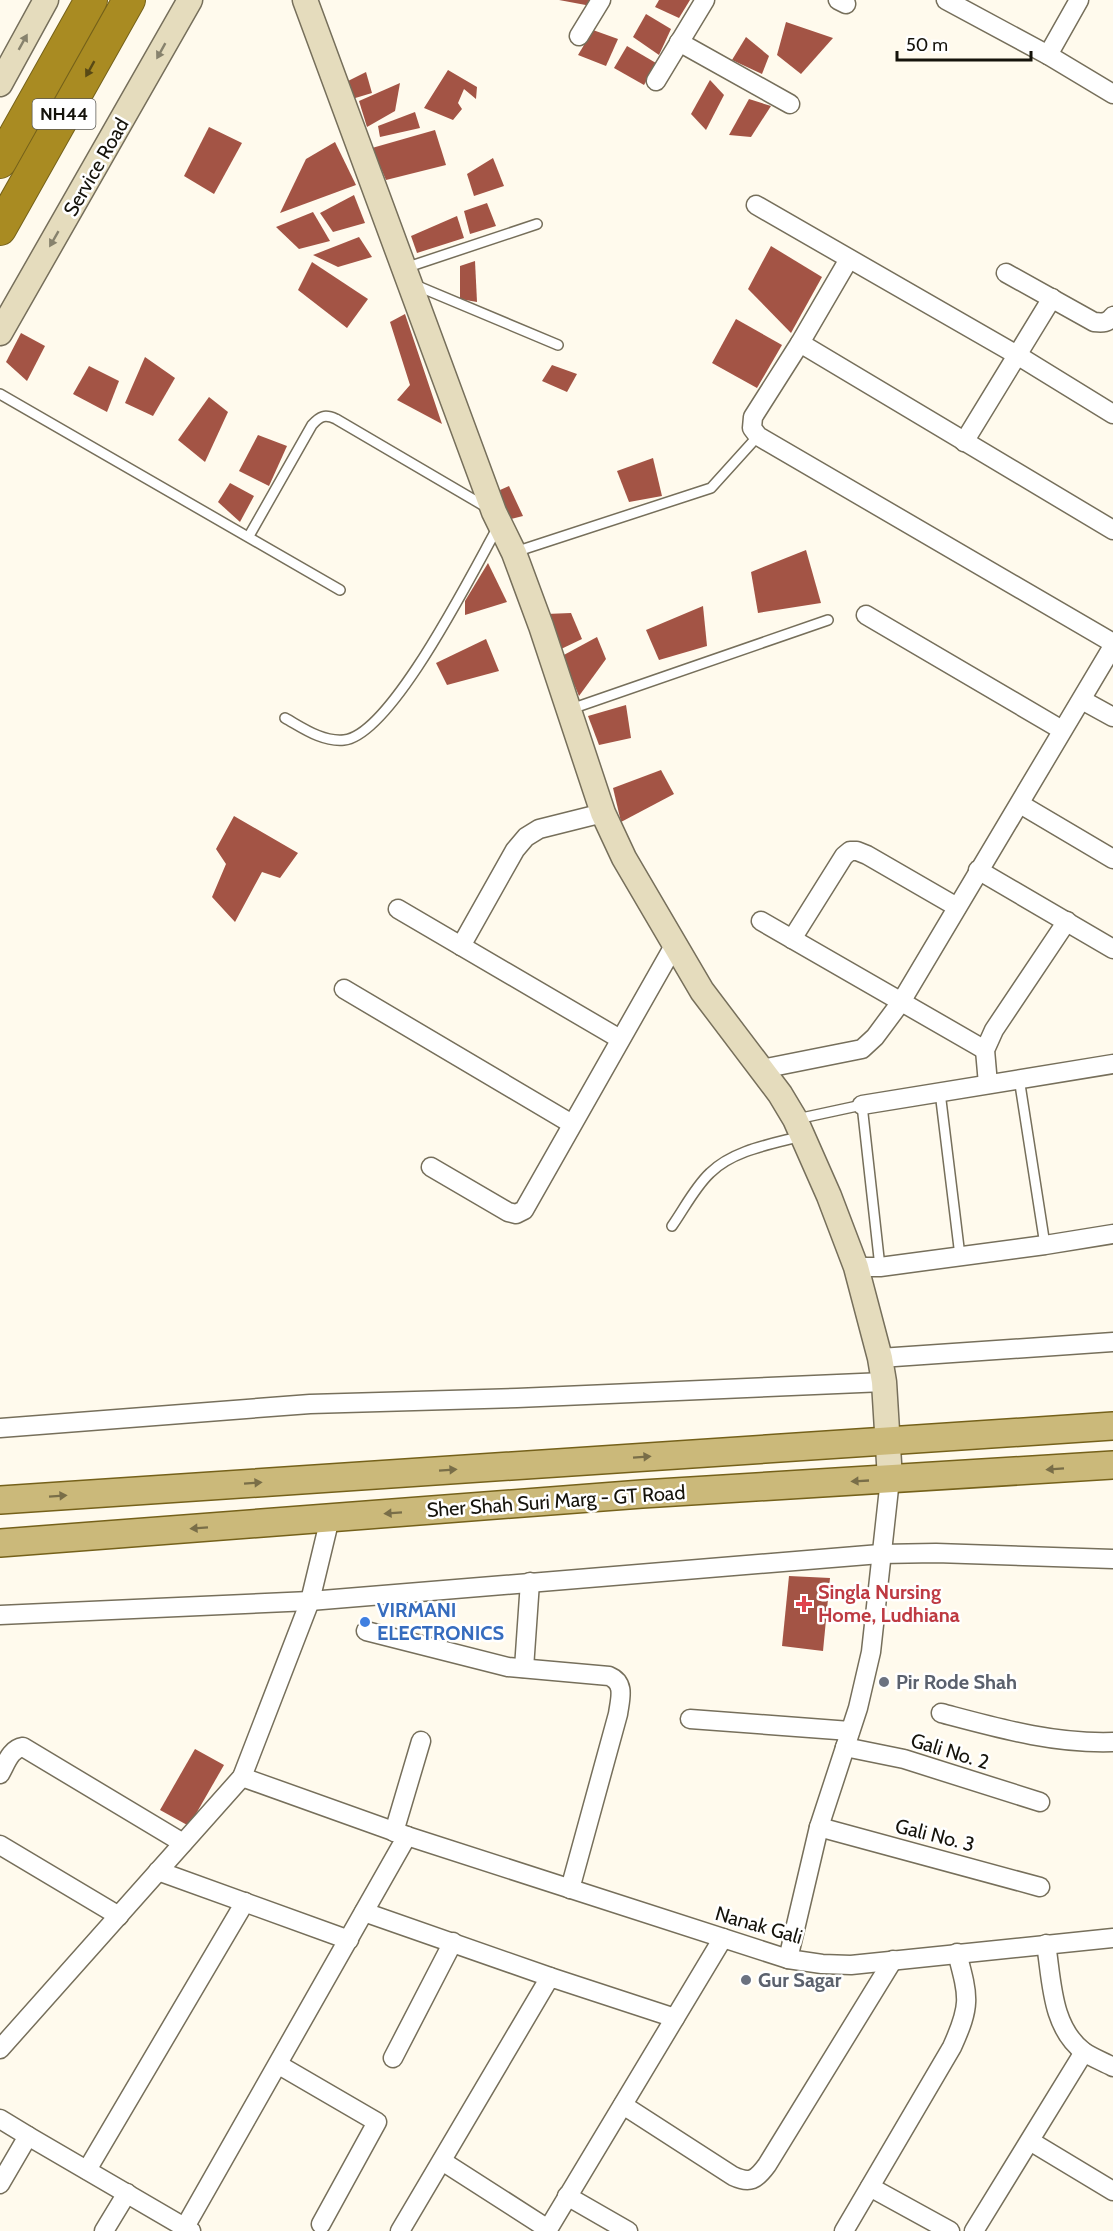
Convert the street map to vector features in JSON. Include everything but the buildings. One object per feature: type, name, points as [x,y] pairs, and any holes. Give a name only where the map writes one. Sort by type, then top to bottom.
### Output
[{"type":"highway","name":"NH44","points":[[0,162],[91,0]]},
{"type":"highway","name":"NH44","points":[[0,229],[129,0]]},
{"type":"main road","name":"Sher Shah Suri Marg - GT Road","points":[[0,1500],[1113,1426]]},
{"type":"main road","name":"Sher Shah Suri Marg - GT Road","points":[[0,1543],[642,1494],[1113,1466]]},
{"type":"street","points":[[0,84],[46,0]]},
{"type":"street","name":"Service Road","points":[[0,333],[190,0]]},
{"type":"street","points":[[305,0],[497,518],[514,553],[542,626],[603,813],[624,858],[702,991],[762,1069],[798,1128],[829,1196],[868,1267],[884,1382],[890,1479],[871,1652],[858,1708],[819,1827],[788,1959]]},
{"type":"street","points":[[579,36],[601,0]]},
{"type":"street","points":[[656,81],[705,0]]},
{"type":"street","points":[[946,0],[978,8],[1048,55],[1113,94]]},
{"type":"street","points":[[1048,55],[1080,0]]},
{"type":"street","points":[[680,42],[790,104]]},
{"type":"street","points":[[756,205],[1017,355],[1113,414]]},
{"type":"street","points":[[762,1069],[862,1049],[875,1037],[901,1002],[1113,644],[758,436],[752,428],[753,417],[800,344],[849,259]]},
{"type":"street","points":[[1006,273],[1094,322],[1103,323],[1113,316]]},
{"type":"street","points":[[964,442],[1052,298]]},
{"type":"street","points":[[800,344],[1113,530]]},
{"type":"street","points":[[866,615],[1062,730]]},
{"type":"street","points":[[1082,699],[1113,717]]},
{"type":"street","points":[[1020,804],[1113,859]]},
{"type":"street","points":[[461,946],[515,850],[526,837],[538,829],[603,813]]},
{"type":"street","points":[[792,939],[844,856],[850,851],[858,851],[867,855],[957,907]]},
{"type":"street","points":[[978,870],[1113,949]]},
{"type":"street","points":[[398,909],[620,1040]]},
{"type":"street","points":[[761,921],[985,1050]]},
{"type":"street","points":[[988,1084],[985,1050],[994,1030],[1067,921]]},
{"type":"street","points":[[431,1167],[508,1212],[516,1214],[524,1210],[675,944]]},
{"type":"street","points":[[344,989],[572,1124]]},
{"type":"street","points":[[862,1105],[1113,1064]]},
{"type":"street","points":[[868,1267],[1045,1245],[1113,1234]]},
{"type":"street","points":[[880,1358],[1113,1342]]},
{"type":"street","points":[[0,1428],[310,1404],[541,1397],[884,1382]]},
{"type":"street","points":[[0,2049],[242,1777],[310,1601],[330,1518]]},
{"type":"street","points":[[0,1615],[310,1601],[880,1554],[936,1553],[1113,1559]]},
{"type":"street","points":[[524,1668],[530,1582]]},
{"type":"street","points":[[366,1631],[508,1667],[609,1676],[620,1684],[618,1714],[570,1889]]},
{"type":"street","points":[[941,1713],[1031,1736],[1062,1741],[1113,1742]]},
{"type":"street","name":"Gali No. 2","points":[[690,1719],[848,1739],[1040,1802]]},
{"type":"street","points":[[0,2119],[188,2229],[364,1912],[400,1834],[422,1741]]},
{"type":"street","points":[[0,1774],[12,1752],[17,1748],[29,1749],[183,1843]]},
{"type":"street","name":"Nanak Gali","points":[[242,1777],[400,1834],[788,1959],[850,1965],[1113,1938]]},
{"type":"street","name":"Gali No. 3","points":[[819,1827],[1040,1887]]},
{"type":"street","points":[[0,1845],[119,1916]]},
{"type":"street","points":[[158,1871],[349,1940]]},
{"type":"street","points":[[87,2170],[245,1902]]},
{"type":"street","points":[[364,1912],[675,2018]]},
{"type":"street","points":[[442,2161],[548,2230],[723,1938]]},
{"type":"street","points":[[393,2058],[453,1942]]},
{"type":"street","points":[[1046,1944],[1060,2023],[1071,2040],[1084,2052],[1113,2067]]},
{"type":"street","points":[[844,2231],[952,2047],[962,2024],[965,2016],[967,1989],[957,1953]]},
{"type":"street","points":[[623,2105],[733,2176],[742,2180],[756,2178],[767,2165],[893,1960]]},
{"type":"street","points":[[400,2231],[550,1977]]},
{"type":"street","points":[[974,2231],[1084,2052]]},
{"type":"street","points":[[279,2065],[377,2121],[323,2229]]},
{"type":"street","points":[[0,2184],[28,2136]]},
{"type":"street","points":[[1030,2141],[1113,2191]]},
{"type":"street","points":[[870,2187],[950,2231]]},
{"type":"street","points":[[104,2231],[127,2193]]},
{"type":"street","points":[[567,2196],[628,2231]]},
{"type":"lane","points":[[408,276],[537,224]]},
{"type":"lane","points":[[408,276],[558,345]]},
{"type":"lane","points":[[0,394],[340,590]]},
{"type":"lane","points":[[249,536],[312,425],[318,417],[326,415],[336,418],[497,518],[435,637],[385,711],[364,730],[346,740],[330,740],[285,718]]},
{"type":"lane","points":[[514,553],[711,488],[758,436]]},
{"type":"lane","points":[[568,710],[828,620]]},
{"type":"lane","points":[[1019,1078],[1045,1245]]},
{"type":"lane","points":[[940,1092],[960,1256]]},
{"type":"lane","points":[[672,1226],[711,1172],[731,1159],[798,1128],[862,1105],[868,1267]]},
{"type":"place","name":"Singla Nursing Home, Ludhiana","points":[[804,1604]]},
{"type":"place","name":"VIRMANI ELECTRONICS","points":[[365,1622]]},
{"type":"place","name":"Pir Rode Shah","points":[[884,1682]]},
{"type":"place","name":"Gur Sagar","points":[[746,1980]]}]
